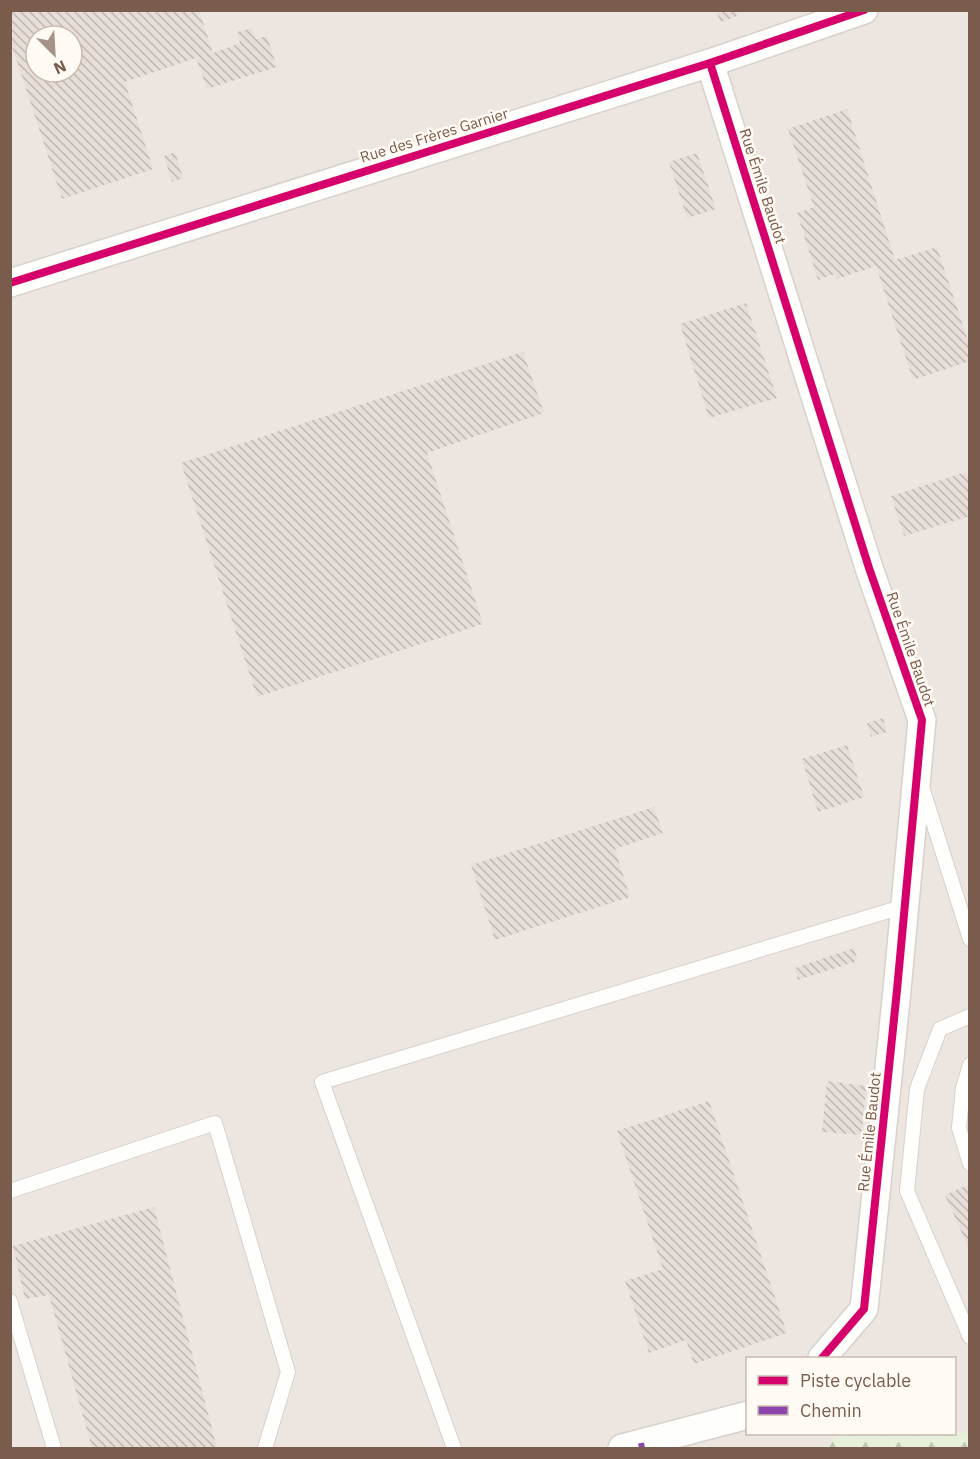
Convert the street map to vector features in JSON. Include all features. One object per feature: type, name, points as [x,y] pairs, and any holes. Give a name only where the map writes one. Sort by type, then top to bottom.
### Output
[{"type":"street","name":"Rue des Frères Garnier","points":[[10,283],[710,63],[864,10]]},
{"type":"street","name":"Rue Émile Baudot","points":[[710,63],[869,568],[922,720],[864,1309],[824,1357]]},
{"type":"street","points":[[622,1449],[746,1415]]},
{"type":"lane","points":[[917,771],[969,939]]},
{"type":"lane","points":[[454,1449],[322,1082],[905,906]]},
{"type":"lane","points":[[969,1016],[940,1029],[916,1089],[907,1191],[969,1338]]},
{"type":"lane","points":[[969,1065],[963,1088],[959,1128],[969,1164]]},
{"type":"lane","points":[[10,1191],[215,1123],[288,1372],[265,1449]]},
{"type":"lane","points":[[10,1301],[54,1449]]},
{"type":"shaded area","points":[[10,11],[969,11],[969,1434],[956,1432],[956,1357],[746,1357],[746,1435],[837,1435],[826,1448],[11,1448]]},
{"type":"green space","points":[[956,1432],[969,1434],[969,1448],[826,1448],[837,1435],[956,1435]]},
{"type":"building","points":[[10,10],[199,10],[213,53],[240,43],[237,32],[252,28],[256,39],[267,36],[277,67],[207,89],[196,58],[125,82],[153,169],[62,199],[24,84],[84,84],[84,24],[24,24],[24,83],[10,40]]},
{"type":"building","points":[[724,10],[735,10],[737,16],[721,22],[717,13]]},
{"type":"building","points":[[847,109],[895,260],[937,247],[970,347],[970,361],[913,380],[876,266],[837,279],[835,274],[818,280],[797,213],[814,207],[788,129]]},
{"type":"building","points":[[175,152],[183,178],[172,182],[164,156]]},
{"type":"building","points":[[697,153],[716,209],[687,218],[669,162]]},
{"type":"building","points":[[746,303],[777,398],[709,418],[680,324]]},
{"type":"building","points":[[523,352],[544,413],[427,453],[483,624],[257,697],[181,463]]},
{"type":"building","points":[[966,472],[970,482],[970,516],[904,536],[891,496]]},
{"type":"building","points":[[883,718],[887,732],[871,737],[867,723]]},
{"type":"building","points":[[847,745],[864,797],[818,812],[802,759]]},
{"type":"building","points":[[654,807],[663,833],[615,849],[630,897],[495,940],[471,865]]},
{"type":"building","points":[[854,948],[858,961],[798,980],[795,968]]},
{"type":"building","points":[[827,1081],[866,1086],[862,1135],[822,1132]]},
{"type":"building","points":[[709,1101],[787,1333],[694,1364],[686,1340],[649,1353],[625,1281],[663,1269],[617,1131]]},
{"type":"building","points":[[970,1184],[970,1251],[945,1195]]},
{"type":"building","points":[[154,1207],[217,1448],[92,1448],[49,1295],[25,1299],[13,1246]]},
{"type":"marked path","points":[[641,1443],[642,1448]]},
{"type":"cycle path","points":[[10,283],[710,63],[864,10]]},
{"type":"cycle path","points":[[710,63],[869,568],[922,720],[864,1309],[823,1357]]}]
